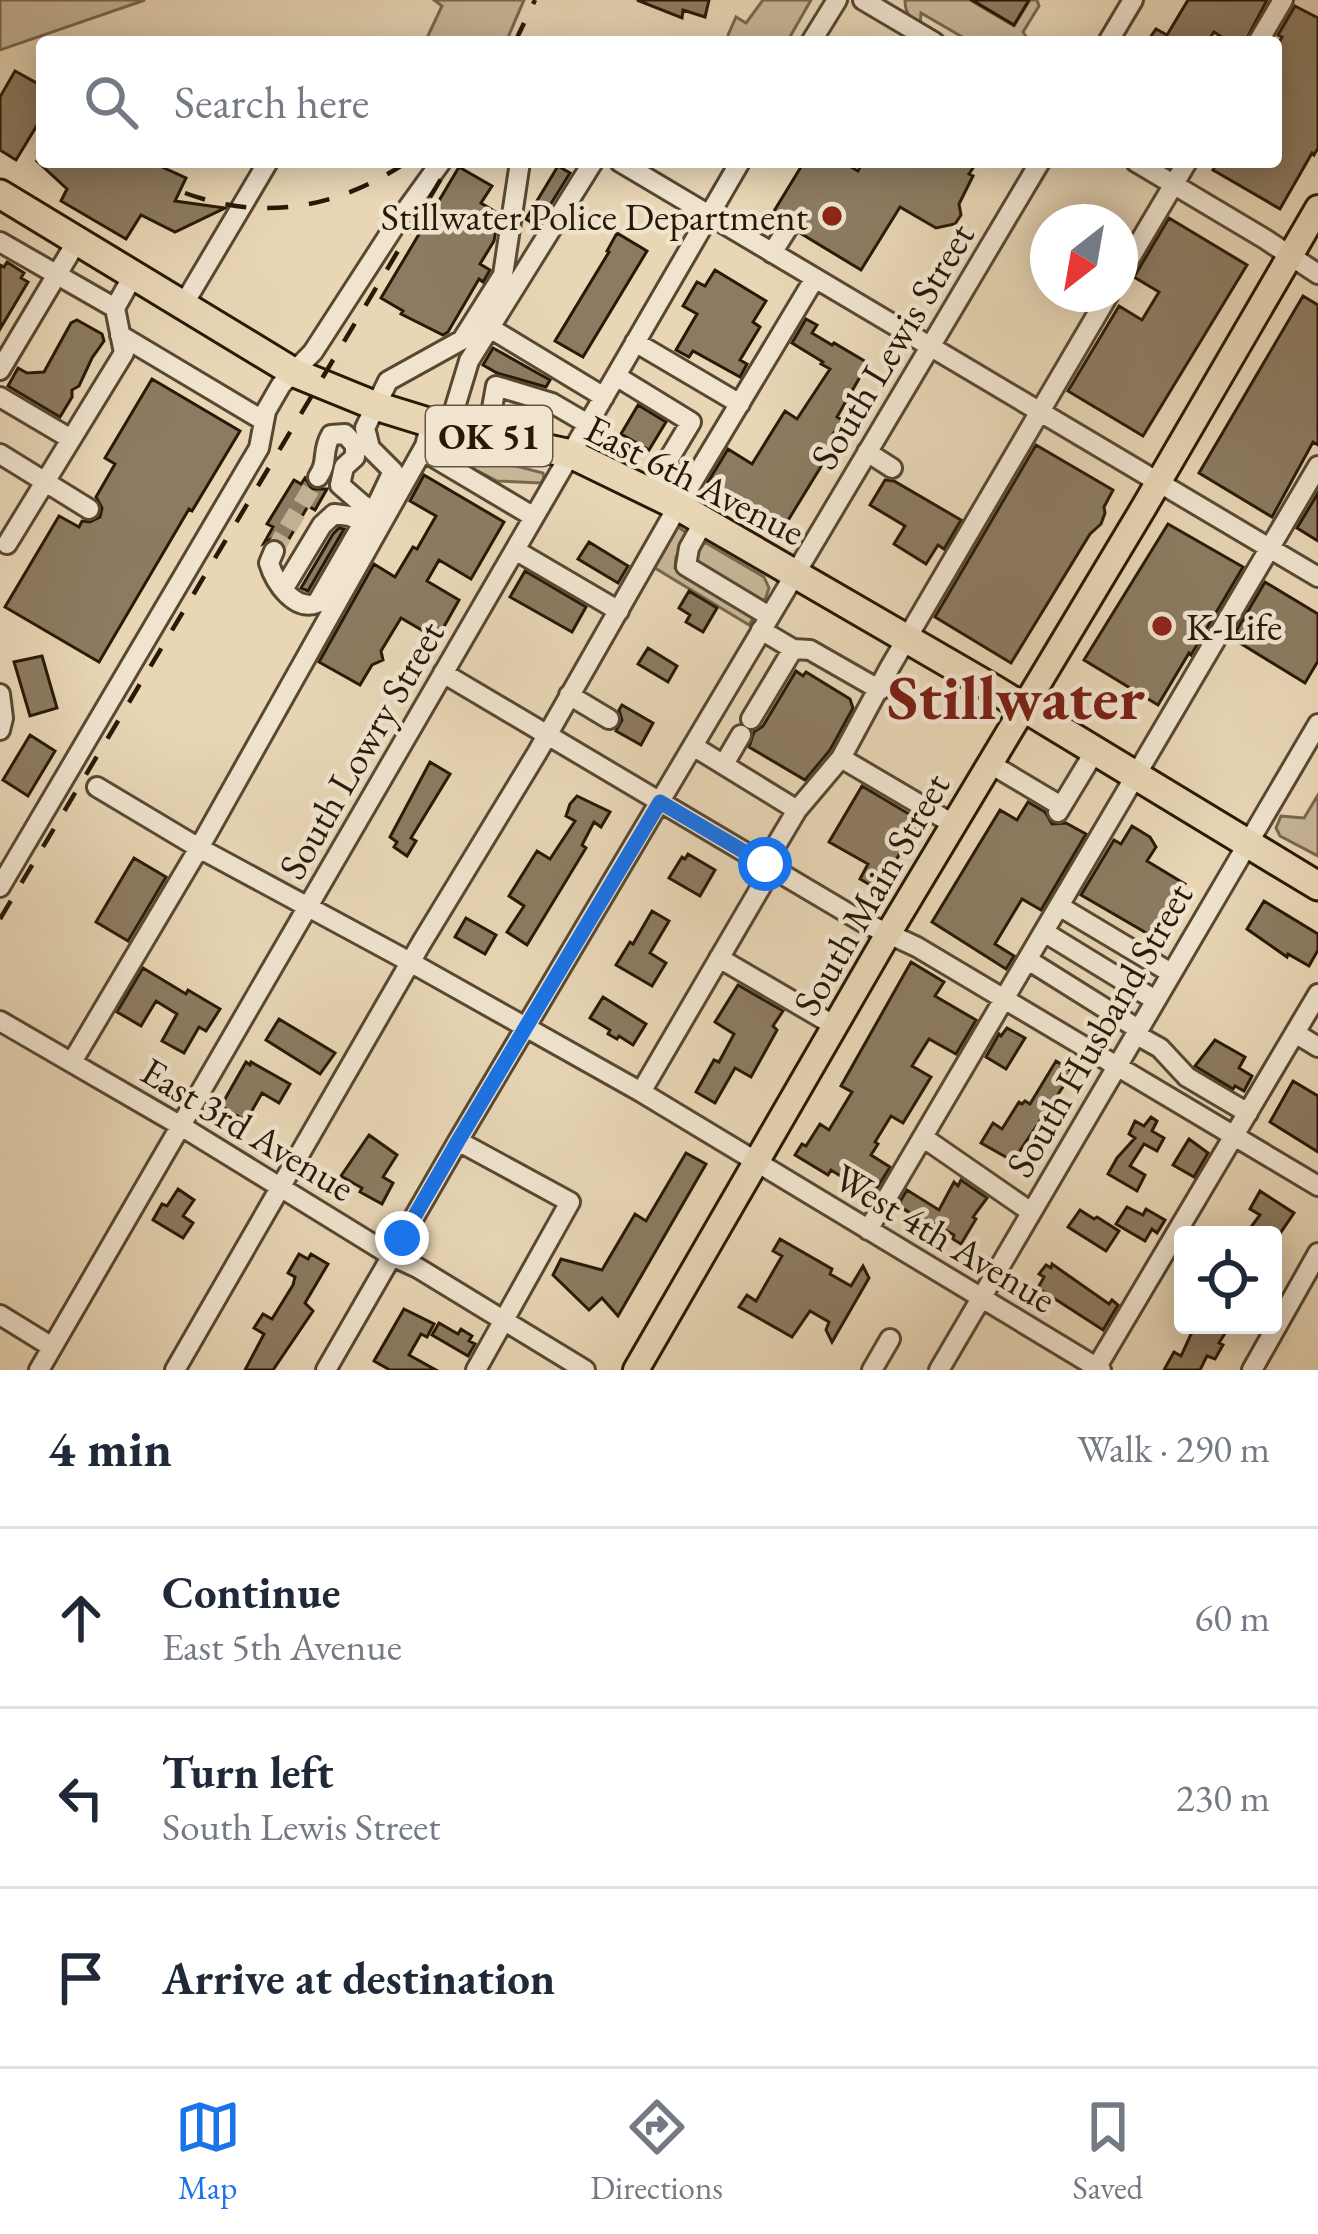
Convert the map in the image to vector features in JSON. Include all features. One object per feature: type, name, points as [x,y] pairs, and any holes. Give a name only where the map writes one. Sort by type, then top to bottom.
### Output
[{"type":"highway","name":"East 6th Avenue","points":[[1,198],[295,374],[440,425],[571,454],[678,506],[1022,708]]},
{"type":"highway","name":"OK 51","points":[[1022,708],[1247,843],[1315,878]]},
{"type":"main road","name":"South Main Street","points":[[636,1370],[1318,208]]},
{"type":"street","points":[[815,36],[837,0]]},
{"type":"street","points":[[863,0],[924,36]]},
{"type":"street","points":[[1112,36],[1133,0]]},
{"type":"street","points":[[1262,36],[1283,0]]},
{"type":"street","points":[[182,307],[264,168]]},
{"type":"street","points":[[0,887],[259,448],[266,411],[281,386],[314,352],[437,168]]},
{"type":"street","points":[[318,477],[326,460],[324,448],[332,436],[345,434],[355,445],[355,457],[344,467],[340,485],[374,512],[393,471],[370,448],[365,428],[388,381],[462,340],[503,275],[519,168]]},
{"type":"street","points":[[72,1062],[199,848],[370,527],[440,425],[469,361],[589,168]]},
{"type":"street","points":[[630,168],[1318,577]]},
{"type":"street","name":"South Lowry Street","points":[[39,1370],[736,168]]},
{"type":"street","name":"South Lewis Street","points":[[326,1370],[1036,168]]},
{"type":"street","points":[[1146,168],[1318,274]]},
{"type":"street","points":[[1138,245],[1183,168]]},
{"type":"street","points":[[772,253],[789,226]]},
{"type":"street","points":[[0,242],[115,308]]},
{"type":"street","points":[[0,370],[77,242]]},
{"type":"street","points":[[7,544],[124,352],[115,308],[133,276]]},
{"type":"street","points":[[176,1370],[410,962],[815,278]]},
{"type":"street","points":[[640,1092],[719,958],[797,810],[841,758],[1098,312]]},
{"type":"street","points":[[490,328],[604,397]]},
{"type":"street","points":[[120,335],[264,421]]},
{"type":"street","points":[[635,342],[740,404]]},
{"type":"street","points":[[616,376],[691,422],[649,492]]},
{"type":"street","points":[[487,436],[496,386],[552,403],[588,424]]},
{"type":"street","points":[[0,397],[71,439]]},
{"type":"street","points":[[530,445],[537,416],[552,403]]},
{"type":"street","points":[[422,451],[534,517]]},
{"type":"street","points":[[866,452],[892,468]]},
{"type":"street","points":[[0,454],[89,509]]},
{"type":"street","points":[[868,1230],[1318,466]]},
{"type":"street","points":[[284,588],[322,524],[334,514],[370,527]]},
{"type":"street","points":[[704,521],[689,548],[686,566],[793,649],[810,650],[880,691]]},
{"type":"street","points":[[515,550],[619,611]]},
{"type":"street","points":[[274,551],[268,563],[272,574],[294,602],[308,607],[329,601]]},
{"type":"street","points":[[724,764],[793,649]]},
{"type":"street","points":[[443,674],[769,866],[917,947],[1318,1186]]},
{"type":"street","points":[[0,694],[1,722]]},
{"type":"street","points":[[569,695],[609,718]]},
{"type":"street","name":"South Husband Street","points":[[939,1370],[1318,724]]},
{"type":"street","points":[[693,746],[797,810]]},
{"type":"street","points":[[989,763],[1058,811],[1095,751]]},
{"type":"street","points":[[841,758],[953,824]]},
{"type":"street","name":"West 4th Avenue","points":[[97,787],[640,1092],[1097,1369]]},
{"type":"street","points":[[1059,906],[1171,973]]},
{"type":"street","points":[[1044,932],[1155,1000]]},
{"type":"street","points":[[719,958],[835,1026]]},
{"type":"street","points":[[1028,960],[1160,1048],[1187,1077],[1248,1113]]},
{"type":"street","points":[[1097,1369],[1318,994]]},
{"type":"street","name":"East 3rd Avenue","points":[[0,1021],[503,1319],[555,1361],[578,1368]]},
{"type":"street","points":[[1295,1033],[1318,1047]]},
{"type":"street","points":[[1173,1101],[1187,1077]]},
{"type":"street","points":[[924,1138],[1031,1212]]},
{"type":"street","points":[[458,1141],[570,1202],[476,1370]]},
{"type":"street","points":[[1252,1370],[1318,1252]]},
{"type":"street","points":[[0,1316],[52,1347]]},
{"type":"street","points":[[872,1370],[890,1339]]},
{"type":"shaded area","points":[[0,0],[145,0],[36,36],[0,50]]},
{"type":"shaded area","points":[[434,0],[524,0],[509,36],[428,36],[442,6]]},
{"type":"shaded area","points":[[763,0],[811,0],[790,36],[728,36],[736,17],[746,23]]},
{"type":"shaded area","points":[[905,0],[970,0],[1014,26],[1030,0],[1037,0],[1039,6],[1023,32],[1026,36],[961,36],[921,13],[920,26],[906,9]]},
{"type":"shaded area","points":[[439,451],[477,456],[543,473],[544,478],[541,483],[497,481]]},
{"type":"shaded area","points":[[676,525],[688,534],[675,568],[754,617],[749,625],[650,565]]},
{"type":"shaded area","points":[[706,543],[764,577],[769,588],[765,600],[755,600],[695,563],[697,545]]},
{"type":"shaded area","points":[[1318,795],[1318,856],[1280,836],[1276,828],[1281,816],[1304,818]]},
{"type":"building","points":[[637,0],[709,0],[705,17],[683,10],[682,18]]},
{"type":"building","points":[[972,0],[1029,0],[1014,25]]},
{"type":"building","points":[[1188,0],[1267,0],[1248,36],[1214,32],[1211,36],[1151,36],[1156,29],[1167,35]]},
{"type":"building","points":[[1295,6],[1318,18],[1318,148],[1280,209],[1213,170],[1282,168],[1282,36],[1278,35]]},
{"type":"building","points":[[15,71],[36,83],[36,127],[16,160],[0,150],[0,97]]},
{"type":"building","points":[[44,168],[164,168],[186,178],[175,201],[225,208],[175,232],[141,215],[126,239],[61,201],[67,189]]},
{"type":"building","points":[[458,168],[492,186],[481,203],[499,214],[494,241],[480,264],[490,270],[483,282],[479,279],[448,332],[443,335],[401,314],[381,298]]},
{"type":"building","points":[[557,168],[570,173],[537,226],[526,219]]},
{"type":"building","points":[[800,168],[973,168],[955,224],[936,228],[900,207],[861,270],[800,233],[801,221],[795,214],[777,220],[771,216]]},
{"type":"building","points":[[1169,218],[1247,265],[1143,436],[1068,391],[1115,312],[1129,312],[1142,320],[1159,292],[1138,279],[1138,270]]},
{"type":"building","points":[[617,233],[647,251],[583,357],[555,341]]},
{"type":"building","points":[[7,262],[24,273],[21,278],[28,282],[0,329],[0,265]]},
{"type":"building","points":[[715,270],[766,301],[753,322],[760,327],[740,360],[747,364],[740,377],[693,351],[689,357],[676,350],[697,314],[683,306],[697,282],[705,286]]},
{"type":"building","points":[[1303,296],[1318,305],[1318,445],[1313,442],[1272,517],[1199,473]]},
{"type":"building","points":[[806,319],[817,325],[812,333],[868,363],[837,417],[842,420],[830,439],[836,442],[784,527],[708,482],[728,449],[752,464],[785,411],[797,419],[830,369],[792,343]]},
{"type":"building","points":[[77,320],[102,334],[104,341],[60,417],[8,386],[18,368],[44,372]]},
{"type":"building","points":[[493,348],[550,380],[546,387],[483,365]]},
{"type":"building","points":[[152,379],[240,431],[99,662],[5,607],[59,516],[79,527],[82,521],[100,517],[102,508],[96,497],[115,464],[105,458]]},
{"type":"building","points":[[638,405],[666,422],[649,450],[621,434]]},
{"type":"building","points":[[1036,445],[1113,490],[1101,524],[1090,534],[1011,663],[935,617]]},
{"type":"building","points":[[424,475],[504,522],[471,579],[439,560],[427,581],[459,600],[437,639],[401,618],[381,651],[383,660],[372,665],[360,685],[319,662],[374,564],[395,577],[436,516],[410,501]]},
{"type":"building","points":[[305,478],[312,489],[327,489],[315,510],[308,506],[286,544],[273,538],[264,543],[273,527],[267,524],[294,480],[301,484]]},
{"type":"building","points":[[885,480],[961,520],[944,549],[938,545],[926,564],[894,544],[905,526],[870,505]]},
{"type":"building","points":[[1318,493],[1318,541],[1297,528]]},
{"type":"building","points":[[1168,524],[1243,567],[1158,705],[1084,660]]},
{"type":"building","points":[[344,529],[308,591],[301,588],[333,534]]},
{"type":"building","points":[[589,542],[628,566],[618,583],[578,559]]},
{"type":"building","points":[[525,571],[586,607],[572,632],[510,597]]},
{"type":"building","points":[[1265,582],[1318,614],[1318,661],[1305,683],[1235,640]]},
{"type":"building","points":[[689,591],[717,608],[703,632],[686,622],[690,615],[679,608]]},
{"type":"building","points":[[648,648],[677,666],[668,682],[638,664]]},
{"type":"building","points":[[42,656],[57,708],[30,716],[14,662]]},
{"type":"building","points":[[796,671],[803,676],[806,672],[850,699],[853,708],[830,750],[805,780],[749,747],[754,732],[763,726]]},
{"type":"building","points":[[622,705],[653,723],[641,745],[616,731]]},
{"type":"building","points":[[30,735],[55,751],[28,796],[3,780]]},
{"type":"building","points":[[430,762],[450,774],[411,838],[416,841],[407,856],[394,847],[397,842],[390,837]]},
{"type":"building","points":[[862,786],[919,820],[879,890],[860,879],[868,864],[829,842]]},
{"type":"building","points":[[577,796],[610,812],[601,827],[594,822],[582,845],[586,848],[527,945],[507,932],[524,906],[509,896],[537,851],[550,859],[575,821],[566,816]]},
{"type":"building","points":[[1028,802],[1045,812],[1052,824],[1066,823],[1086,834],[1041,910],[1022,899],[995,944],[1014,956],[1006,969],[932,922],[1000,810],[1017,820]]},
{"type":"building","points":[[1132,826],[1156,847],[1147,861],[1185,884],[1155,938],[1081,895],[1114,840],[1121,844]]},
{"type":"building","points":[[688,854],[715,870],[700,896],[669,878]]},
{"type":"building","points":[[134,858],[166,877],[128,941],[96,922]]},
{"type":"building","points":[[1264,901],[1318,934],[1318,950],[1309,966],[1247,929]]},
{"type":"building","points":[[652,911],[669,921],[650,953],[666,963],[652,986],[616,965]]},
{"type":"building","points":[[466,918],[496,935],[485,954],[455,937]]},
{"type":"building","points":[[911,962],[944,982],[935,996],[976,1020],[956,1054],[929,1039],[912,1066],[931,1077],[903,1123],[891,1116],[875,1142],[871,1155],[890,1167],[872,1196],[831,1170],[828,1175],[795,1155],[820,1124],[829,1130],[852,1092],[841,1086]]},
{"type":"building","points":[[143,968],[220,1009],[206,1031],[199,1027],[184,1053],[162,1041],[177,1014],[156,1001],[141,1026],[117,1012]]},
{"type":"building","points":[[738,985],[783,1011],[751,1077],[735,1068],[715,1103],[696,1092],[734,1034],[715,1022]]},
{"type":"building","points":[[603,997],[646,1024],[633,1045],[608,1034],[610,1030],[590,1018]]},
{"type":"building","points":[[279,1019],[335,1053],[320,1074],[266,1040]]},
{"type":"building","points":[[1007,1028],[1025,1038],[1006,1069],[986,1057]]},
{"type":"building","points":[[1215,1040],[1245,1057],[1239,1068],[1252,1076],[1244,1091],[1195,1066]]},
{"type":"building","points":[[1056,1061],[1073,1072],[1013,1161],[981,1143],[993,1123],[1002,1129],[1019,1102],[1030,1104]]},
{"type":"building","points":[[246,1062],[290,1084],[279,1103],[262,1093],[246,1121],[221,1106]]},
{"type":"building","points":[[1293,1081],[1318,1096],[1318,1152],[1270,1122]]},
{"type":"building","points":[[1151,1117],[1157,1121],[1152,1131],[1164,1138],[1157,1151],[1144,1144],[1130,1166],[1145,1175],[1137,1191],[1108,1174],[1135,1138],[1129,1134],[1135,1121],[1144,1126]]},
{"type":"building","points":[[369,1135],[397,1155],[383,1177],[393,1183],[382,1204],[341,1176]]},
{"type":"building","points":[[1189,1139],[1208,1153],[1194,1177],[1173,1165]]},
{"type":"building","points":[[686,1153],[706,1164],[618,1316],[602,1298],[589,1310],[553,1275],[561,1259],[602,1270],[635,1214],[646,1221]]},
{"type":"building","points":[[961,1180],[987,1198],[961,1244],[954,1235],[898,1205],[907,1190],[939,1210],[954,1182],[958,1186]]},
{"type":"building","points":[[178,1189],[194,1200],[183,1216],[193,1223],[183,1238],[153,1220]]},
{"type":"building","points":[[1260,1191],[1294,1213],[1282,1231],[1282,1226],[1252,1226],[1260,1215],[1250,1209]]},
{"type":"building","points":[[1127,1207],[1143,1215],[1146,1209],[1165,1220],[1145,1241],[1116,1224]]},
{"type":"building","points":[[1080,1210],[1119,1231],[1106,1251],[1068,1227]]},
{"type":"building","points":[[780,1239],[832,1269],[830,1274],[851,1286],[863,1266],[869,1278],[832,1342],[826,1330],[829,1322],[810,1311],[792,1337],[739,1307],[747,1295],[756,1301],[782,1256],[773,1251]]},
{"type":"building","points":[[299,1254],[308,1259],[311,1254],[328,1264],[305,1303],[313,1311],[273,1370],[245,1370],[264,1334],[254,1328],[263,1314],[272,1319],[293,1285],[295,1277],[288,1273]]},
{"type":"building","points":[[1052,1264],[1109,1304],[1112,1300],[1118,1305],[1103,1330],[1038,1288],[1044,1277],[1039,1274]]},
{"type":"building","points":[[404,1309],[434,1324],[427,1337],[421,1334],[409,1355],[436,1370],[390,1370],[374,1361]]},
{"type":"building","points":[[439,1323],[472,1336],[469,1341],[475,1344],[468,1356],[432,1335]]},
{"type":"building","points":[[1191,1334],[1224,1334],[1215,1359],[1207,1356],[1200,1370],[1164,1370],[1174,1352],[1181,1356]]},
{"type":"tunnel","points":[[274,551],[318,477]]},
{"type":"railway","points":[[518,36],[535,0]]},
{"type":"railway","points":[[185,193],[243,207],[300,206],[354,190],[397,168]]},
{"type":"railway","points":[[0,919],[447,168]]},
{"type":"place","name":"Stillwater Police Department","points":[[832,216]]},
{"type":"place","name":"K-Life","points":[[1162,626]]},
{"type":"district","name":"Stillwater","points":[[1016,697]]},
{"type":"route","points":[[402,1238],[660,802],[765,864]]}]
